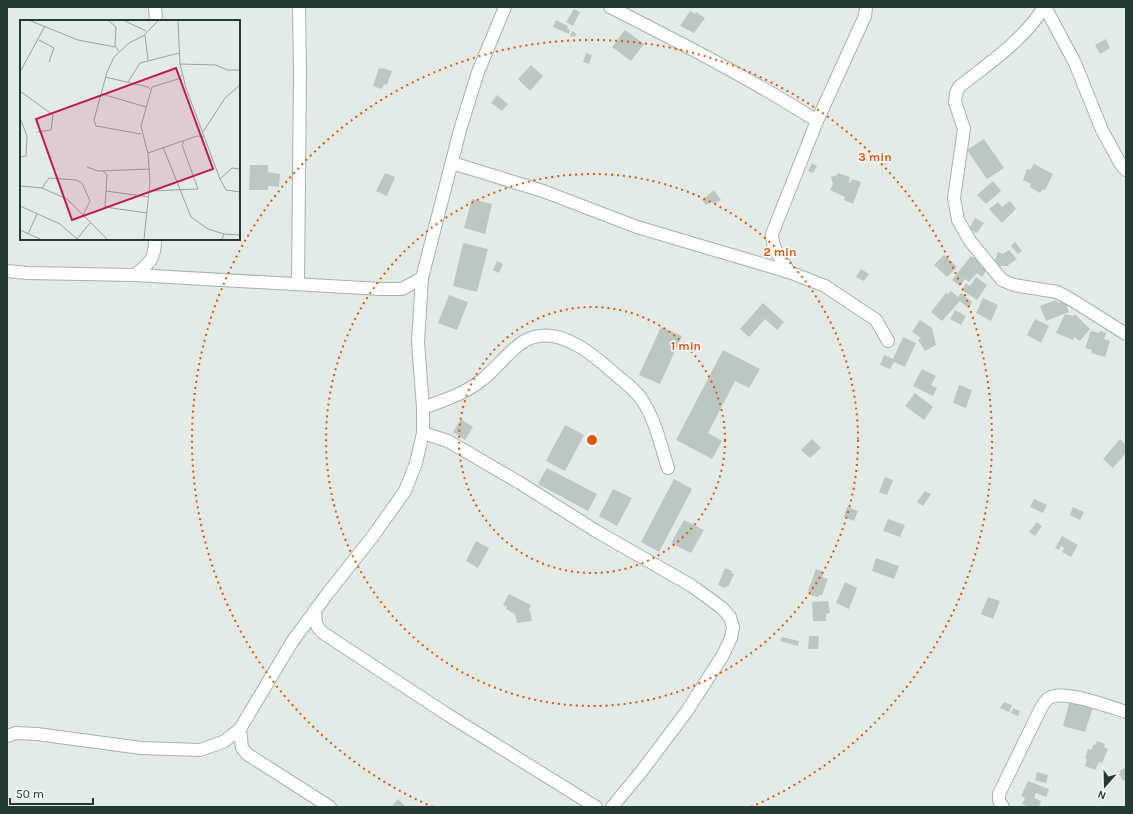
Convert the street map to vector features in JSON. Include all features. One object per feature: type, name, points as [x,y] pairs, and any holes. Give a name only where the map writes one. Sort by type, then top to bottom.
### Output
[{"type":"street","points":[[155,7],[156,20]]},
{"type":"street","points":[[298,284],[300,72],[299,7]]},
{"type":"street","points":[[7,736],[16,733],[37,734],[141,748],[200,750],[223,742],[240,729],[292,642],[373,536],[405,490],[416,463],[423,433],[423,408],[418,342],[422,278],[460,130],[478,72],[505,7]]},
{"type":"street","points":[[610,7],[680,42],[775,94],[817,121]]},
{"type":"street","points":[[789,272],[775,251],[772,242],[772,234],[817,121],[865,16],[866,7]]},
{"type":"street","points":[[1044,7],[1075,63],[1102,130],[1120,163],[1126,170]]},
{"type":"street","points":[[1044,7],[1036,21],[1025,33],[959,87],[956,93],[955,102],[964,129],[954,198],[958,220],[970,241],[1002,280],[1014,285],[1057,292],[1126,334]]},
{"type":"street","points":[[452,163],[543,191],[637,227],[789,272],[825,286],[868,313],[876,320],[888,341]]},
{"type":"street","points":[[135,275],[152,260],[155,240]]},
{"type":"street","points":[[7,271],[27,273],[135,275],[381,290],[402,289],[422,278]]},
{"type":"street","points":[[402,289],[420,304]]},
{"type":"street","points":[[423,408],[462,393],[483,379],[522,342],[532,337],[543,336],[562,338],[580,346],[602,362],[628,384],[643,402],[653,421],[668,468]]},
{"type":"street","points":[[423,433],[448,441],[520,483],[596,532],[692,586],[722,608],[730,617],[733,627],[731,638],[723,655],[687,711],[641,772],[612,807]]},
{"type":"street","points":[[315,610],[316,623],[318,628],[323,633],[448,715],[596,807]]},
{"type":"street","points":[[1003,807],[999,801],[999,794],[1040,710],[1049,698],[1058,694],[1078,698],[1126,712]]},
{"type":"street","points":[[240,729],[242,748],[247,754],[330,807]]},
{"type":"building","points":[[574,9],[580,12],[573,26],[566,22]]},
{"type":"building","points":[[690,11],[695,14],[696,12],[705,18],[694,33],[680,26]]},
{"type":"building","points":[[556,20],[568,26],[567,28],[570,30],[569,34],[553,27]]},
{"type":"building","points":[[625,30],[644,44],[631,61],[612,47]]},
{"type":"building","points":[[572,31],[576,33],[575,37],[570,36]]},
{"type":"building","points":[[1106,39],[1110,48],[1100,54],[1095,45]]},
{"type":"building","points":[[586,53],[592,55],[589,64],[583,62]]},
{"type":"building","points":[[531,65],[543,76],[530,91],[518,79]]},
{"type":"building","points":[[379,68],[392,71],[387,85],[384,84],[382,89],[373,86]]},
{"type":"building","points":[[497,95],[508,104],[502,111],[491,103]]},
{"type":"building","points":[[984,139],[1004,168],[987,179],[967,150]]},
{"type":"building","points":[[812,163],[817,166],[813,173],[808,171]]},
{"type":"building","points":[[1034,164],[1053,174],[1045,190],[1043,189],[1040,193],[1030,187],[1031,184],[1023,180],[1027,169],[1030,170]]},
{"type":"building","points":[[250,165],[268,165],[268,172],[280,174],[279,187],[268,186],[268,190],[249,190]]},
{"type":"building","points":[[385,173],[395,177],[387,196],[376,191]]},
{"type":"building","points":[[838,173],[850,177],[850,183],[852,179],[861,182],[853,204],[844,200],[845,197],[830,190],[833,184],[831,177],[837,175]]},
{"type":"building","points":[[993,181],[1001,191],[986,204],[977,195]]},
{"type":"building","points":[[714,190],[721,200],[714,204],[712,202],[706,205],[702,200]]},
{"type":"building","points":[[472,199],[492,204],[485,234],[464,228]]},
{"type":"building","points":[[1010,201],[1016,209],[1002,223],[989,209],[998,202],[1002,207]]},
{"type":"building","points":[[975,218],[984,223],[977,233],[969,229]]},
{"type":"building","points":[[1015,242],[1022,251],[1018,254],[1011,246]]},
{"type":"building","points":[[463,243],[488,249],[477,292],[453,286]]},
{"type":"building","points":[[1009,250],[1017,259],[1007,266],[993,266],[998,252],[1003,254]]},
{"type":"building","points":[[944,255],[957,267],[947,277],[934,265]]},
{"type":"building","points":[[971,256],[974,258],[975,256],[989,266],[982,277],[977,273],[969,282],[965,279],[960,286],[952,280]]},
{"type":"building","points":[[497,261],[503,264],[499,273],[493,270]]},
{"type":"building","points":[[861,269],[869,274],[864,281],[856,277]]},
{"type":"building","points":[[976,277],[987,285],[977,300],[962,290],[966,283],[970,286]]},
{"type":"building","points":[[951,291],[958,297],[961,293],[972,302],[968,308],[960,301],[942,321],[931,312],[946,293],[948,294]]},
{"type":"building","points":[[449,295],[468,302],[457,330],[438,323]]},
{"type":"building","points":[[983,298],[998,305],[991,321],[976,313]]},
{"type":"building","points":[[1056,300],[1058,303],[1065,301],[1069,312],[1046,321],[1040,306]]},
{"type":"building","points":[[763,303],[784,322],[777,330],[765,319],[749,337],[740,329]]},
{"type":"building","points":[[955,310],[966,316],[961,325],[950,319]]},
{"type":"building","points":[[1065,314],[1073,316],[1075,314],[1090,329],[1080,341],[1074,337],[1073,340],[1056,333]]},
{"type":"building","points":[[1035,319],[1049,326],[1041,343],[1027,335]]},
{"type":"building","points":[[920,320],[932,328],[936,345],[925,351],[918,340],[921,338],[912,332]]},
{"type":"building","points":[[661,327],[682,336],[660,384],[639,375]]},
{"type":"building","points":[[1091,331],[1106,333],[1104,339],[1110,341],[1105,357],[1091,353],[1092,350],[1085,348]]},
{"type":"building","points":[[903,337],[916,343],[905,367],[894,362],[890,369],[880,365],[884,355],[893,359]]},
{"type":"building","points":[[723,350],[760,369],[749,388],[735,381],[708,433],[722,441],[712,459],[676,440]]},
{"type":"building","points":[[922,369],[936,376],[931,385],[937,388],[933,396],[913,386]]},
{"type":"building","points":[[959,385],[972,390],[966,408],[953,403]]},
{"type":"building","points":[[915,393],[933,407],[924,420],[905,406]]},
{"type":"building","points":[[461,419],[473,427],[465,440],[453,432]]},
{"type":"building","points":[[565,425],[584,435],[565,471],[546,461]]},
{"type":"building","points":[[812,439],[821,448],[810,458],[801,450]]},
{"type":"building","points":[[1120,439],[1126,445],[1126,453],[1113,468],[1103,459]]},
{"type":"building","points":[[547,468],[597,494],[588,511],[538,484]]},
{"type":"building","points":[[885,477],[893,480],[887,495],[879,492]]},
{"type":"building","points":[[674,479],[692,489],[659,552],[641,542]]},
{"type":"building","points":[[613,489],[632,498],[617,526],[599,516]]},
{"type":"building","points":[[925,491],[931,494],[923,506],[917,502]]},
{"type":"building","points":[[1034,499],[1047,505],[1043,513],[1030,507]]},
{"type":"building","points":[[847,507],[858,511],[854,521],[844,517]]},
{"type":"building","points":[[1073,507],[1084,512],[1080,520],[1070,515]]},
{"type":"building","points":[[888,519],[905,525],[900,537],[883,531]]},
{"type":"building","points":[[684,520],[704,530],[691,553],[671,543]]},
{"type":"building","points":[[1037,522],[1042,526],[1035,536],[1029,532]]},
{"type":"building","points":[[1062,536],[1078,545],[1071,557],[1062,552],[1064,548],[1061,546],[1059,550],[1055,548]]},
{"type":"building","points":[[476,541],[489,548],[478,568],[466,561]]},
{"type":"building","points":[[876,558],[899,566],[894,579],[872,571]]},
{"type":"building","points":[[725,568],[732,571],[731,573],[734,574],[728,587],[726,586],[725,588],[718,585]]},
{"type":"building","points":[[816,569],[824,572],[822,577],[828,579],[822,595],[819,595],[818,597],[809,595],[810,592],[808,591]]},
{"type":"building","points":[[845,582],[857,588],[849,609],[836,603]]},
{"type":"building","points":[[509,594],[531,605],[528,611],[530,610],[532,621],[517,623],[515,614],[506,609],[507,607],[503,605]]},
{"type":"building","points":[[988,597],[1000,601],[993,619],[981,614]]},
{"type":"building","points":[[828,601],[830,613],[826,614],[826,621],[813,621],[812,602]]},
{"type":"building","points":[[809,636],[819,636],[818,649],[808,649]]},
{"type":"building","points":[[782,637],[799,641],[798,646],[780,641]]},
{"type":"building","points":[[1070,700],[1093,707],[1085,732],[1063,726]]},
{"type":"building","points":[[1004,702],[1012,705],[1009,712],[1000,708]]},
{"type":"building","points":[[1013,708],[1020,711],[1018,716],[1011,713]]},
{"type":"building","points":[[1097,741],[1105,744],[1104,747],[1108,749],[1102,763],[1099,762],[1095,770],[1085,766],[1087,759],[1085,758],[1088,749],[1091,750],[1094,744],[1096,745]]},
{"type":"building","points":[[1126,767],[1126,779],[1123,781],[1118,772]]},
{"type":"building","points":[[1037,772],[1048,775],[1046,783],[1035,780]]},
{"type":"building","points":[[1028,781],[1049,789],[1046,797],[1036,793],[1034,798],[1041,801],[1039,807],[1029,807],[1022,804],[1025,798],[1021,796]]},
{"type":"building","points":[[398,799],[406,807],[391,807]]}]
